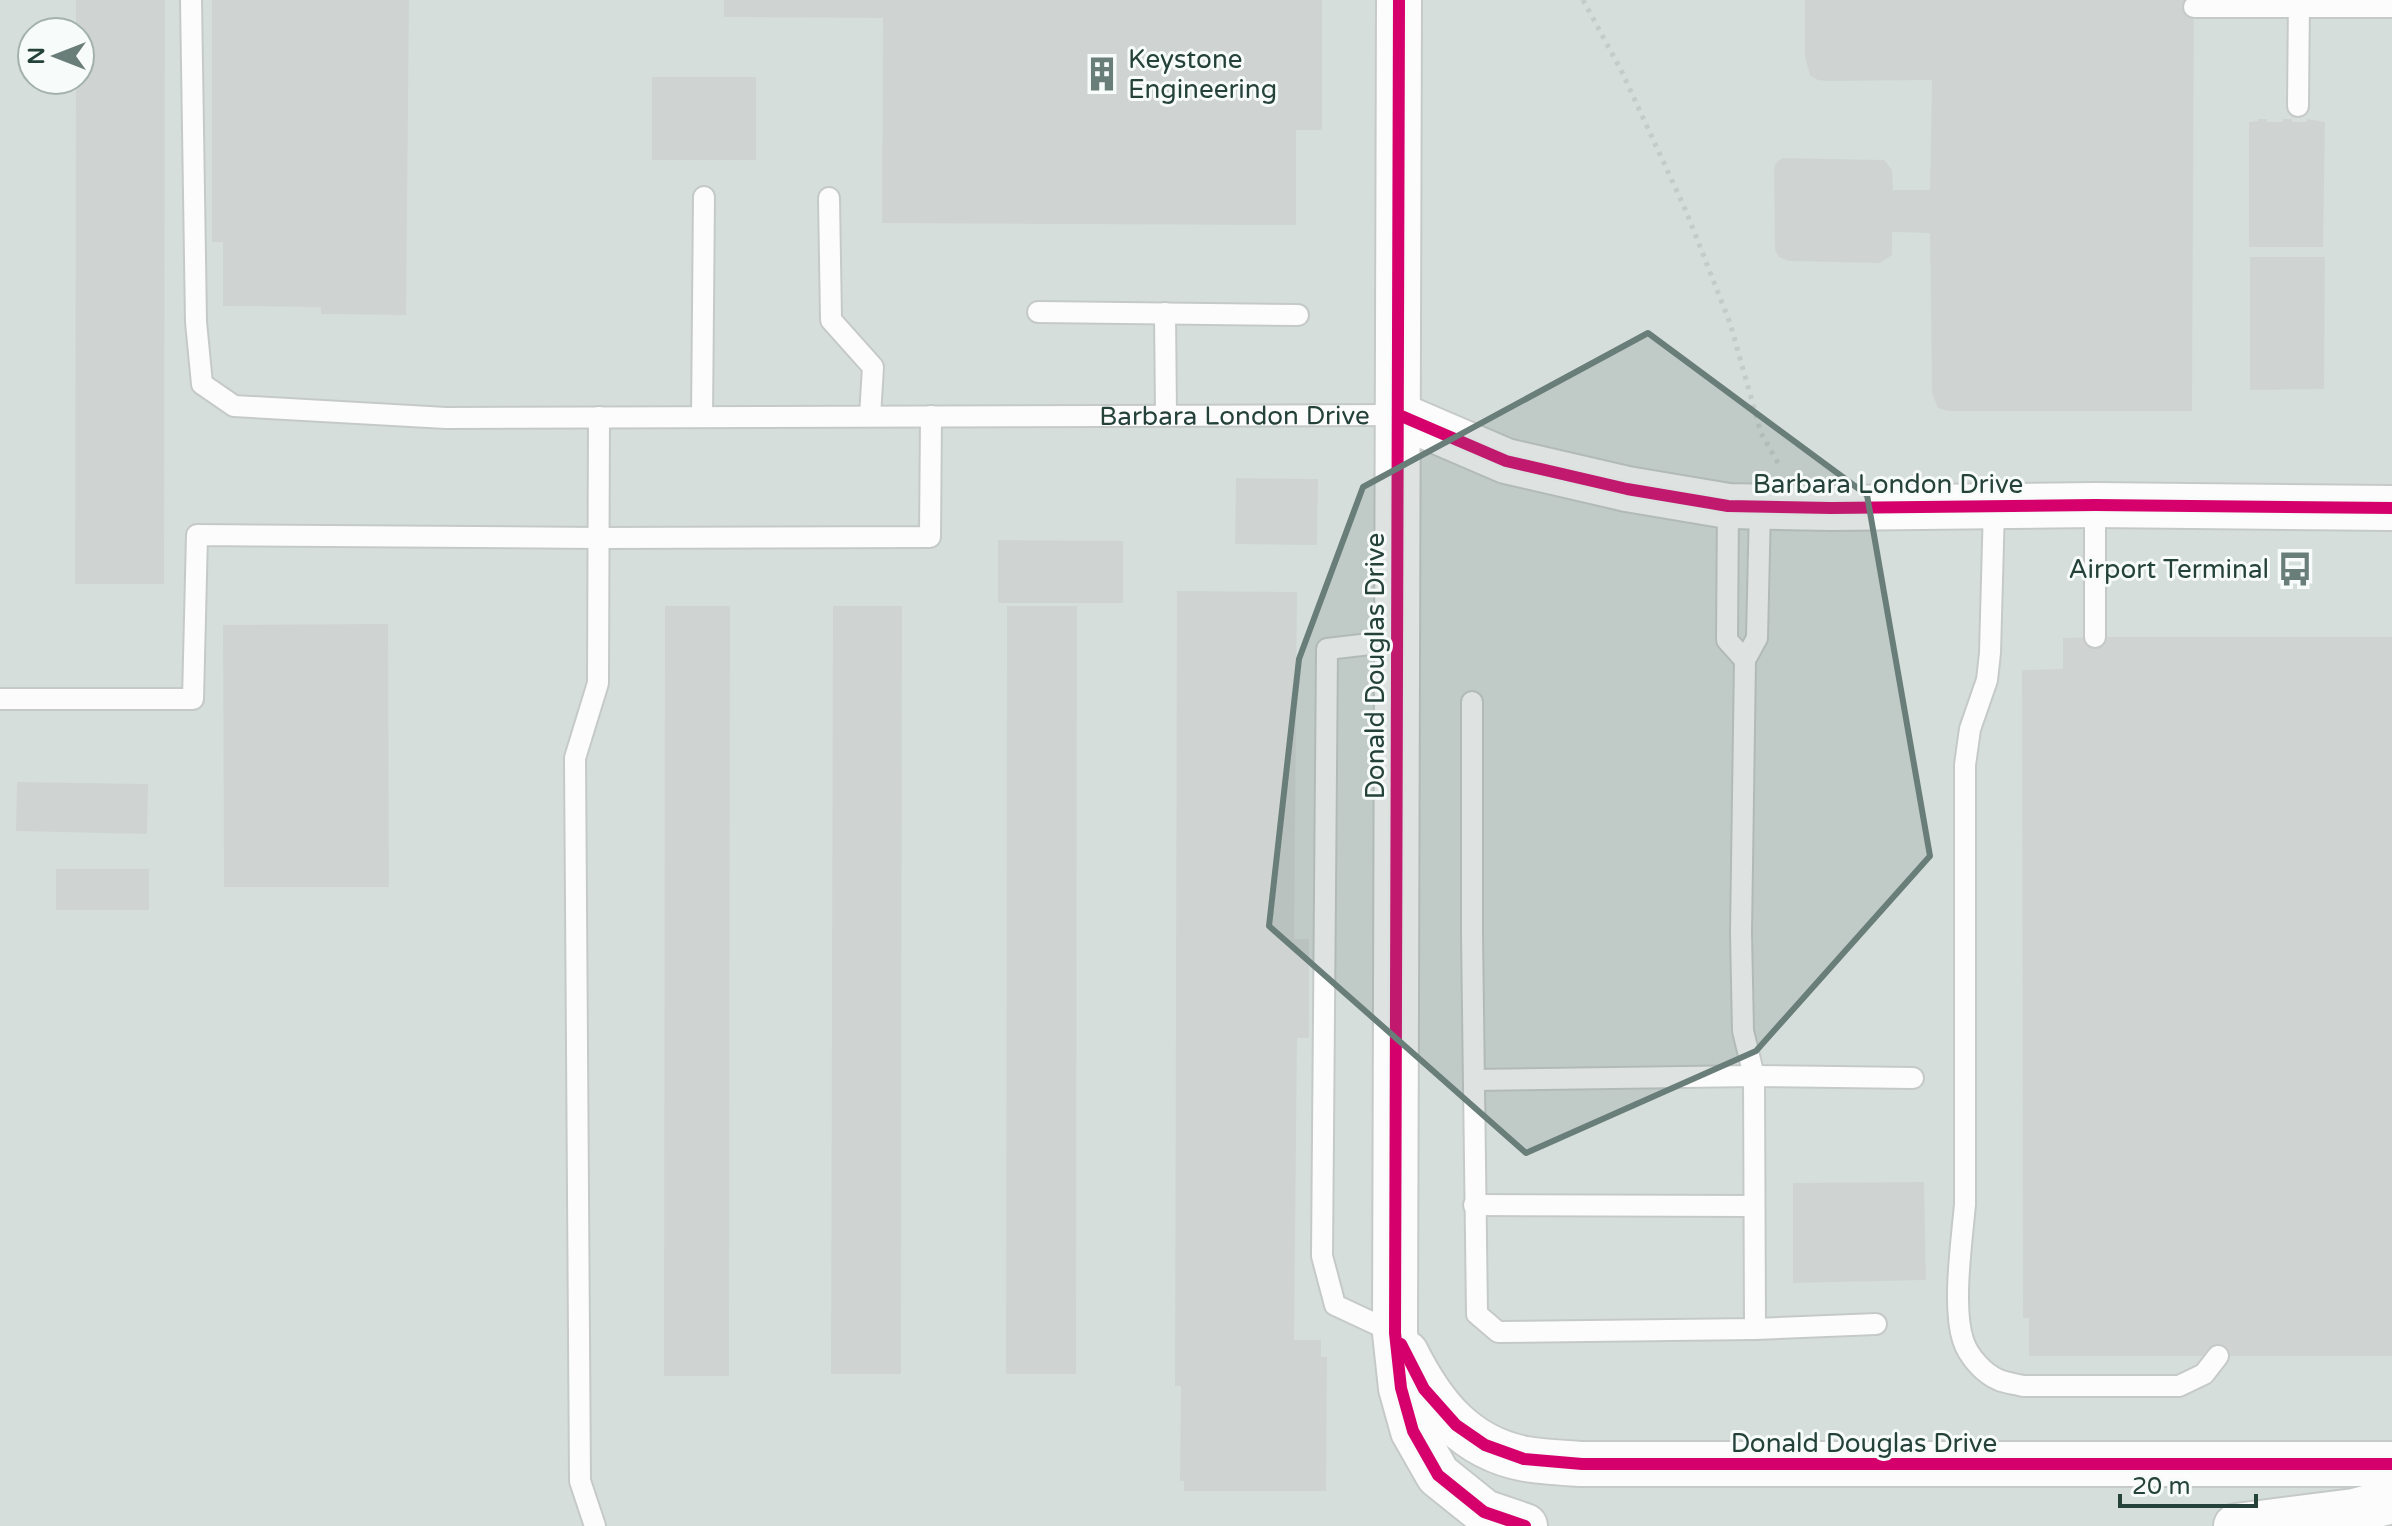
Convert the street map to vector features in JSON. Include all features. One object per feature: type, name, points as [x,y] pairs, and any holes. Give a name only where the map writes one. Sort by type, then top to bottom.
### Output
[{"type":"street","name":"Donald Douglas Drive","points":[[1399,0],[1395,1333],[1401,1388],[1413,1431],[1438,1475],[1484,1512],[1525,1526]]},
{"type":"street","name":"Barbara London Drive","points":[[1399,415],[1506,461],[1627,489],[1994,506],[2390,508]]},
{"type":"street","name":"Donald Douglas Drive","points":[[1395,1333],[1424,1389],[1456,1425],[1485,1445],[1524,1459],[1582,1464],[2392,1464]]},
{"type":"street","points":[[2236,1526],[2354,1511],[2392,1501]]},
{"type":"lane","name":"Barbara London Drive","points":[[191,0],[196,322],[202,384],[234,406],[446,418],[1399,415]]},
{"type":"lane","points":[[2298,106],[2299,4]]},
{"type":"lane","points":[[2194,7],[2299,4],[2392,7]]},
{"type":"lane","points":[[702,417],[704,197]]},
{"type":"lane","points":[[829,198],[831,320],[873,367],[870,416]]},
{"type":"lane","points":[[1038,312],[1298,315]]},
{"type":"lane","points":[[1165,313],[1166,415]]},
{"type":"lane","points":[[0,699],[193,699],[197,535],[930,537],[931,416]]},
{"type":"lane","points":[[595,1526],[580,1481],[575,758],[598,683],[599,417]]},
{"type":"lane","points":[[1745,660],[1727,640],[1757,495]]},
{"type":"lane","points":[[1755,1329],[1754,1076],[1743,1031],[1741,933],[1745,660],[1757,638],[1757,495]]},
{"type":"lane","points":[[2095,505],[2095,637]]},
{"type":"lane","points":[[1994,506],[1989,666],[1970,729],[1965,765],[1965,1204],[1959,1317],[1963,1342],[1977,1364],[1999,1380],[2023,1386],[2179,1386],[2204,1374],[2218,1356]]},
{"type":"lane","points":[[1395,1333],[1335,1305],[1322,1256],[1322,1240],[1327,649],[1396,641]]},
{"type":"lane","points":[[1472,702],[1477,1314],[1498,1332],[1755,1329],[1876,1324]]},
{"type":"lane","points":[[1474,1080],[1754,1076],[1913,1078]]},
{"type":"lane","points":[[1474,1205],[1753,1206]]},
{"type":"path","points":[[1583,0],[1621,70],[1686,211],[1730,323],[1761,433],[1757,495]]},
{"type":"highlighted area","points":[[1648,333],[1867,495],[1930,856],[1756,1051],[1526,1153],[1269,926],[1299,659],[1363,487]]},
{"type":"shaded area","points":[[0,0],[2392,0],[2392,1526],[0,1526]]},
{"type":"building","points":[[76,0],[165,0],[164,584],[75,584],[76,96],[96,96],[96,16],[76,16]]},
{"type":"building","points":[[212,0],[409,0],[406,315],[321,314],[321,307],[223,306],[223,242],[212,242]]},
{"type":"building","name":"Keystone Engineering","points":[[724,0],[1322,0],[1322,130],[1296,130],[1296,225],[882,223],[883,18],[724,17]]},
{"type":"building","points":[[1805,0],[2194,0],[2192,411],[1947,411],[1938,408],[1932,393],[1930,233],[1892,232],[1892,255],[1880,263],[1789,261],[1779,257],[1775,250],[1774,169],[1782,158],[1884,160],[1892,170],[1893,190],[1930,190],[1932,80],[1827,81],[1810,76],[1805,56]]},
{"type":"building","points":[[652,77],[756,77],[756,160],[652,160]]},
{"type":"building","points":[[2267,119],[2267,122],[2292,119],[2292,122],[2307,122],[2307,119],[2325,122],[2323,247],[2249,247],[2249,122]]},
{"type":"building","points":[[2250,257],[2325,257],[2324,389],[2250,390]]},
{"type":"building","points":[[1236,478],[1318,479],[1317,545],[1235,544]]},
{"type":"building","points":[[998,540],[1123,541],[1123,603],[998,603]]},
{"type":"building","points":[[1177,591],[1297,592],[1294,939],[1309,939],[1309,1038],[1297,1038],[1294,1340],[1321,1340],[1321,1357],[1327,1357],[1326,1491],[1184,1491],[1184,1481],[1180,1481],[1181,1386],[1175,1386]]},
{"type":"building","points":[[665,606],[730,606],[729,1376],[664,1376]]},
{"type":"building","points":[[833,606],[902,606],[901,1374],[831,1374]]},
{"type":"building","points":[[1007,606],[1077,606],[1076,1374],[1006,1374]]},
{"type":"building","points":[[388,624],[389,887],[224,887],[223,625]]},
{"type":"building","points":[[2392,637],[2392,1356],[2029,1356],[2029,1318],[2023,1318],[2022,670],[2063,669],[2063,638]]},
{"type":"building","points":[[17,782],[148,784],[147,834],[16,831]]},
{"type":"building","points":[[56,869],[149,869],[149,910],[56,910]]},
{"type":"building","points":[[1924,1182],[1926,1280],[1793,1283],[1793,1183]]},
{"type":"cycle path","points":[[1399,0],[1395,1333],[1401,1388],[1413,1431],[1438,1475],[1484,1512],[1525,1526]]},
{"type":"cycle path","points":[[1399,415],[1506,461],[1627,489],[1728,506],[2392,508]]},
{"type":"cycle path","points":[[1401,1344],[1424,1389],[1456,1425],[1485,1445],[1524,1459],[1582,1464],[2392,1464]]},
{"type":"place","name":"Keystone Engineering","points":[[1102,74]]},
{"type":"place","name":"Airport Terminal","points":[[2295,569]]}]
